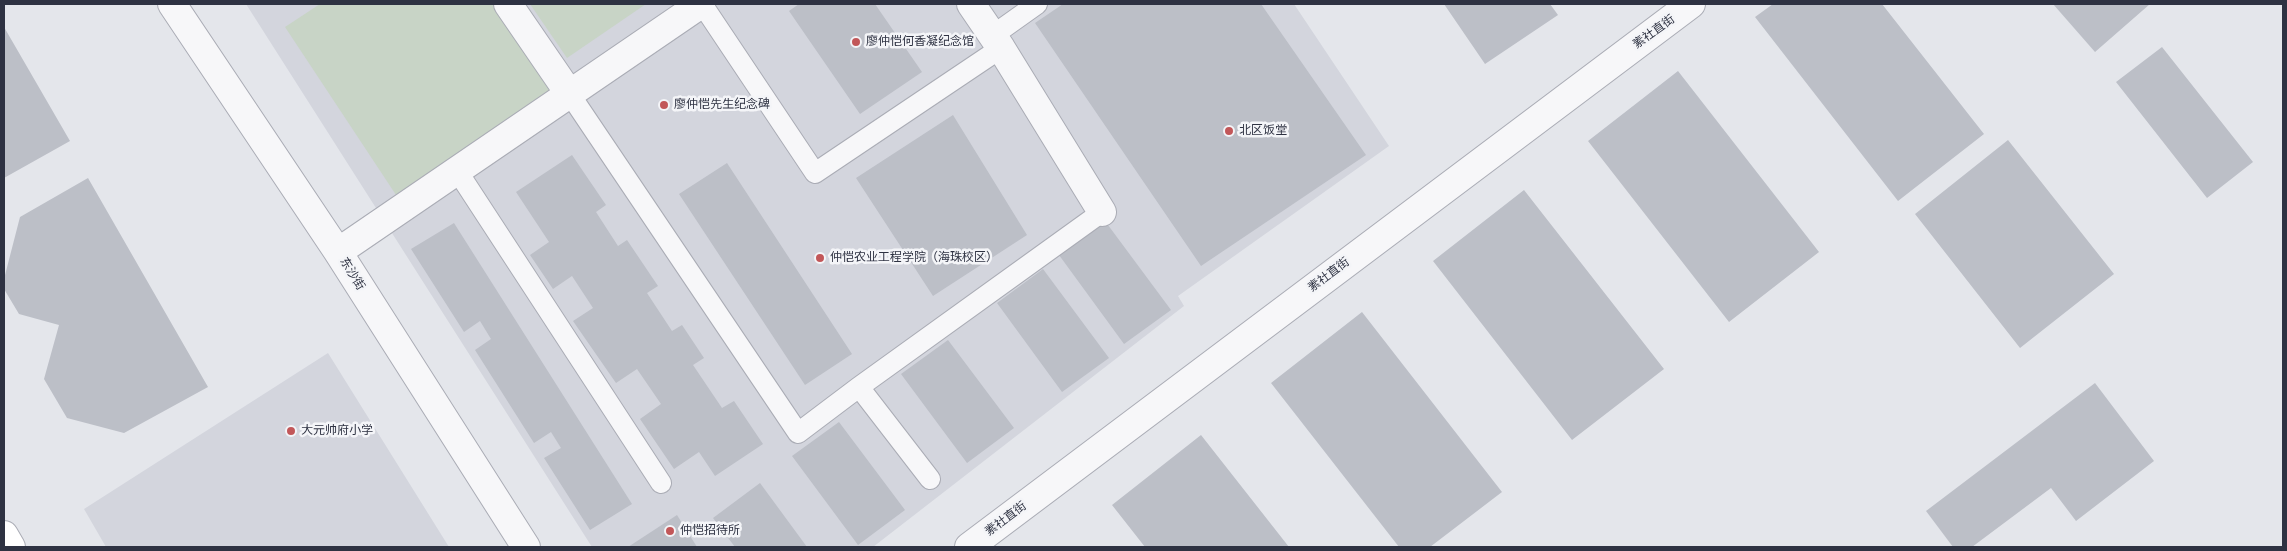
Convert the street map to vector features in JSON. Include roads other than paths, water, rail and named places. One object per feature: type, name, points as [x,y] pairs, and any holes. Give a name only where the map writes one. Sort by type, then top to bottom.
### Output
[{"type":"main road","points":[[4,535],[10,547]]},
{"type":"street","name":"东沙街","points":[[172,4],[338,252],[526,547]]},
{"type":"street","points":[[508,4],[569,93]]},
{"type":"street","points":[[338,252],[456,169],[701,4]]},
{"type":"street","points":[[970,4],[996,42],[1102,212]]},
{"type":"street","name":"素社直街","points":[[969,547],[1692,4]]},
{"type":"lane","points":[[701,4],[816,173],[996,42],[1037,4]]},
{"type":"lane","points":[[569,93],[798,433],[1102,212]]},
{"type":"lane","points":[[456,169],[661,483]]},
{"type":"lane","points":[[859,387],[930,479]]},
{"type":"place","name":"廖仲恺何香凝纪念馆","points":[[856,42]]},
{"type":"place","name":"廖仲恺先生纪念碑","points":[[664,105]]},
{"type":"place","name":"北区饭堂","points":[[1229,131]]},
{"type":"place","name":"仲恺农业工程学院（海珠校区）","points":[[820,258]]},
{"type":"place","name":"大元帅府小学","points":[[291,431]]},
{"type":"place","name":"仲恺招待所","points":[[670,531]]}]
